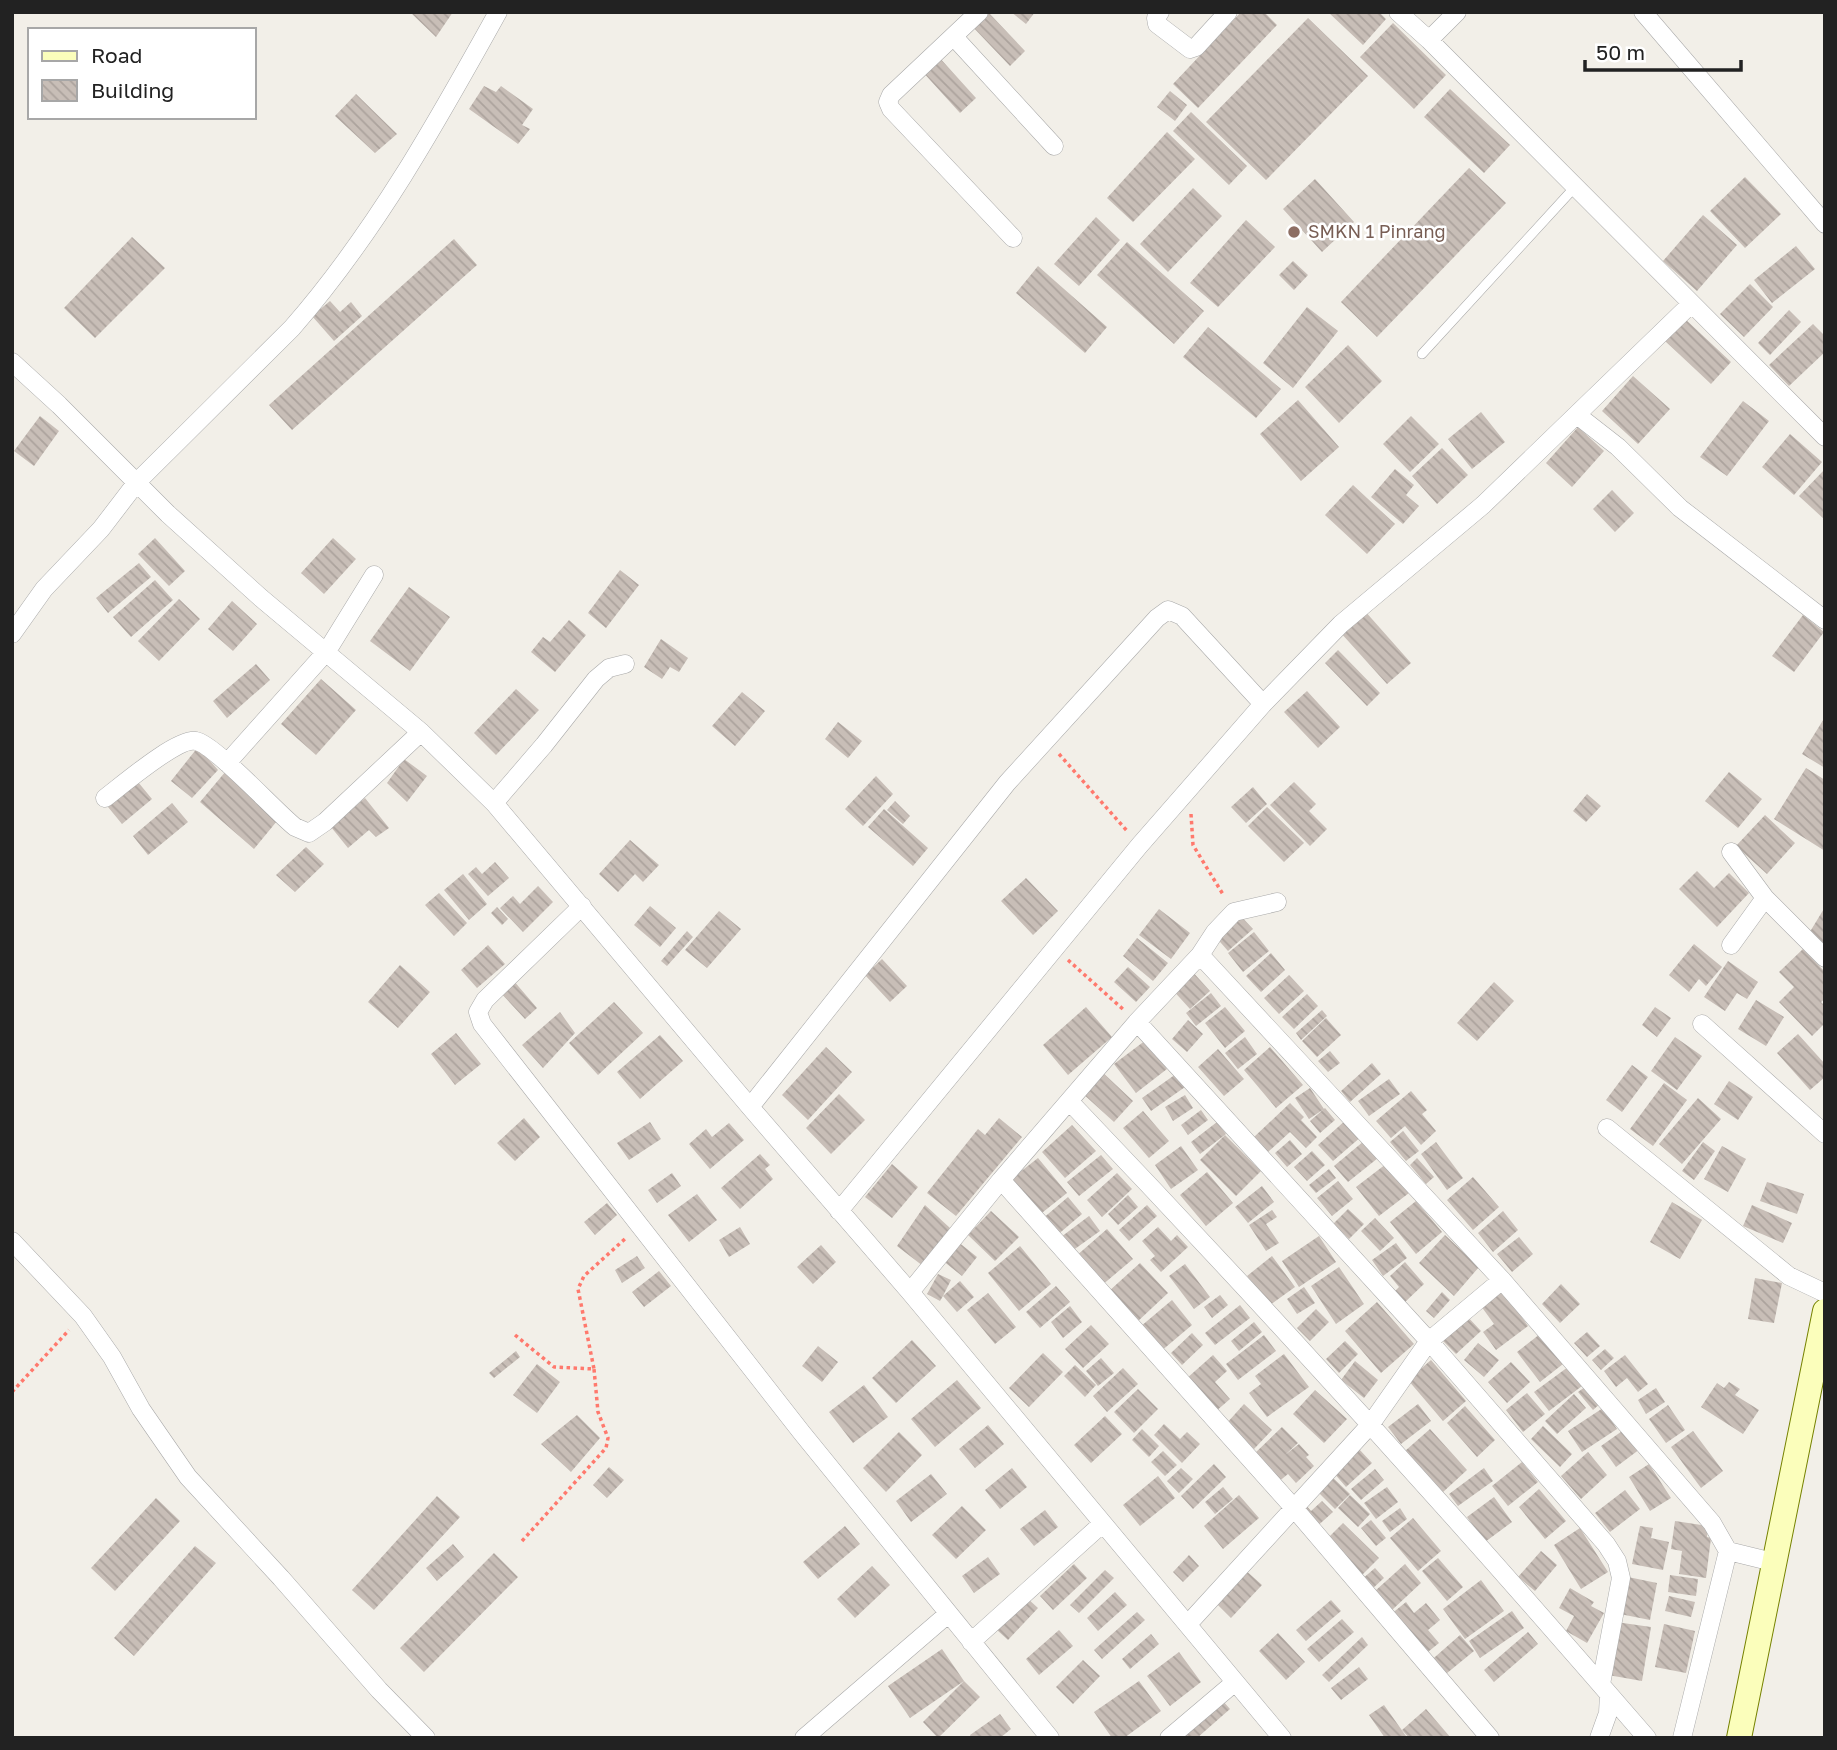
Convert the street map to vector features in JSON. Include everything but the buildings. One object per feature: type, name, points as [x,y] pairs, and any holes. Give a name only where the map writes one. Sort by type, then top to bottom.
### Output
[{"type":"street","points":[[12,634],[44,589],[101,529],[137,482],[292,328],[314,302],[431,132],[498,12]]},
{"type":"street","points":[[979,12],[891,95],[888,106],[1013,238]]},
{"type":"street","points":[[1160,12],[1156,18],[1157,24],[1190,49],[1196,47],[1228,12]]},
{"type":"street","points":[[1398,12],[1825,437]]},
{"type":"street","points":[[1429,40],[1457,12]]},
{"type":"street","points":[[1643,12],[1825,224]]},
{"type":"street","points":[[954,37],[1054,146]]},
{"type":"street","points":[[839,1211],[1139,846],[1263,704],[1341,624],[1483,505],[1691,304]]},
{"type":"street","points":[[12,362],[168,514],[261,598],[421,732],[494,803],[910,1292],[1282,1738]]},
{"type":"street","points":[[1577,415],[1618,447],[1680,508],[1825,621]]},
{"type":"street","points":[[227,763],[327,651],[374,575]]},
{"type":"street","points":[[750,1107],[1007,783],[1157,618],[1168,610],[1182,616],[1263,704]]},
{"type":"street","points":[[494,803],[596,679],[608,668],[625,664]]},
{"type":"street","points":[[105,799],[148,765],[187,741],[197,741],[227,763],[295,827],[309,833],[326,821],[421,732]]},
{"type":"street","points":[[1731,852],[1765,898],[1825,958]]},
{"type":"street","points":[[1731,945],[1765,898]]},
{"type":"street","points":[[910,1292],[1137,1021],[1200,956],[1215,932],[1234,912],[1261,908],[1277,902]]},
{"type":"street","points":[[582,906],[491,993],[481,1005],[479,1018],[802,1433],[1050,1738]]},
{"type":"street","points":[[1200,956],[1502,1280],[1712,1523],[1728,1551],[1682,1738]]},
{"type":"street","points":[[1137,1021],[1429,1341],[1606,1544],[1616,1561],[1621,1578],[1605,1689],[1608,1713],[1599,1738]]},
{"type":"street","points":[[1702,1024],[1825,1134]]},
{"type":"street","points":[[1070,1102],[1181,1218],[1370,1425],[1647,1738]]},
{"type":"street","points":[[1607,1128],[1789,1276],[1825,1293]]},
{"type":"street","points":[[1002,1180],[1293,1507],[1490,1738]]},
{"type":"street","points":[[12,1241],[83,1316],[112,1357],[141,1409],[188,1477],[282,1578],[379,1690],[426,1738]]},
{"type":"street","points":[[1188,1624],[1370,1425],[1429,1341],[1502,1280]]},
{"type":"street","points":[[1739,1738],[1825,1311]]},
{"type":"street","points":[[971,1642],[1102,1524]]},
{"type":"street","points":[[1728,1551],[1773,1562]]},
{"type":"street","points":[[804,1738],[948,1614]]},
{"type":"street","points":[[1169,1738],[1234,1683]]},
{"type":"lane","points":[[1422,354],[1574,188]]},
{"type":"path","points":[[1046,739],[1139,846]]},
{"type":"path","points":[[1183,794],[1191,805],[1193,845],[1234,912]]},
{"type":"path","points":[[1056,948],[1137,1021]]},
{"type":"path","points":[[522,1541],[606,1448],[608,1438],[598,1412],[594,1369],[578,1289],[584,1276],[639,1226]]},
{"type":"path","points":[[12,1392],[83,1316]]},
{"type":"path","points":[[515,1335],[554,1367],[594,1369]]},
{"type":"place","name":"SMKN 1 Pinrang","points":[[1294,232]]}]
